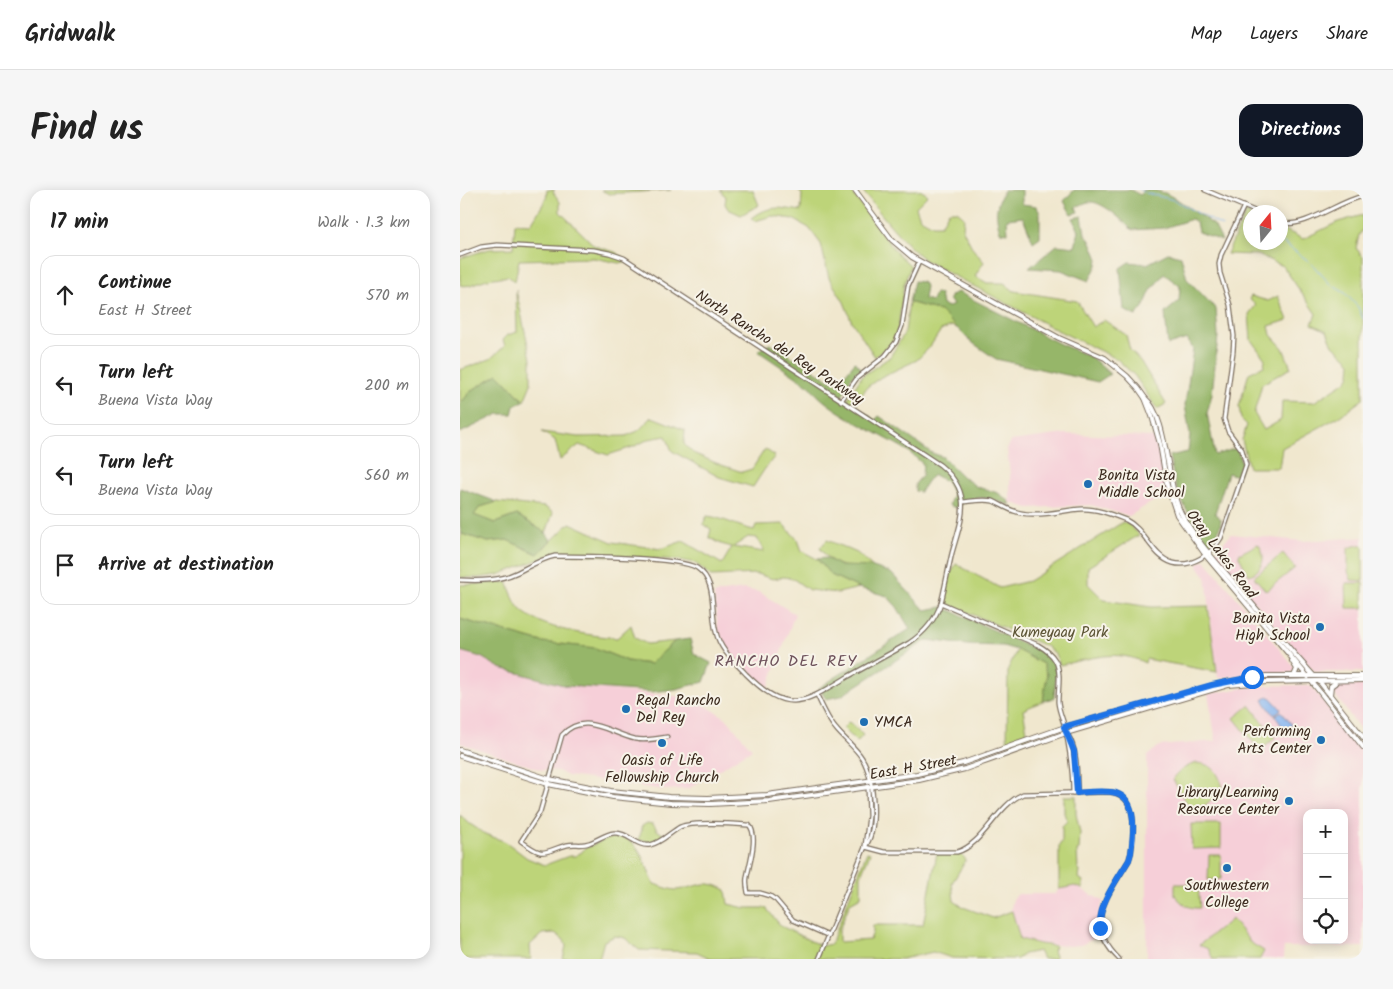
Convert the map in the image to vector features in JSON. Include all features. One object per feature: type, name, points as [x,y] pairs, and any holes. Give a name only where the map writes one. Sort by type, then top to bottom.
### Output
[{"type":"main road","name":"Otay Lakes Road","points":[[856,190],[892,240],[919,262],[1059,338],[1105,358],[1127,376],[1150,403],[1160,429],[1171,484],[1181,513],[1207,554],[1290,657],[1308,676],[1363,748]]},
{"type":"main road","name":"Otay Lakes Road","points":[[1207,554],[1315,676],[1363,737]]},
{"type":"main road","points":[[1290,657],[1297,669],[1294,676]]},
{"type":"main road","name":"East H Street","points":[[460,750],[549,781],[626,793],[708,798],[767,795],[917,774],[963,763],[1064,727],[1226,682],[1253,677],[1363,676]]},
{"type":"main road","name":"East H Street","points":[[460,756],[549,781],[620,798],[671,803],[710,804],[769,801],[927,778],[965,769],[1066,733],[1228,685],[1267,682],[1363,680]]},
{"type":"main road","points":[[1330,695],[1331,686],[1339,682]]},
{"type":"street","points":[[1205,190],[1243,206]]},
{"type":"street","points":[[1288,224],[1301,222],[1344,202],[1363,196]]},
{"type":"street","points":[[460,580],[497,578],[517,572],[554,556],[617,558],[689,564],[700,570],[712,591],[716,632],[722,647],[732,660],[762,688],[770,694],[793,701],[817,695],[918,637],[930,624],[938,612],[941,603],[963,516],[963,502],[991,501],[1014,512],[1034,514],[1081,509],[1099,511],[1136,527],[1159,554],[1174,563],[1190,562],[1207,554],[1221,538],[1246,468],[1242,450],[1228,431],[1224,419],[1233,351],[1234,328],[1230,304],[1219,266],[1220,257],[1243,208]]},
{"type":"street","name":"North Rancho del Rey Parkway","points":[[460,255],[481,247],[507,245],[590,250],[619,256],[659,280],[946,470],[959,488],[963,502]]},
{"type":"street","points":[[841,401],[856,378],[885,356],[896,342],[902,326],[908,286],[919,262]]},
{"type":"street","points":[[941,603],[1038,645],[1049,652],[1057,666],[1058,705],[1073,768],[1075,793]]},
{"type":"street","points":[[817,695],[835,728],[862,759],[870,787],[865,847],[819,959]]},
{"type":"street","points":[[667,737],[653,740],[638,739],[598,726],[576,725],[567,730],[562,736],[540,812],[521,841],[536,851],[546,853],[567,845],[589,844],[609,834],[616,833],[625,835],[640,844],[651,844],[690,824],[751,826],[753,830],[752,860],[746,880],[748,893],[760,893],[770,896],[778,902],[791,919],[829,936]]},
{"type":"street","points":[[865,847],[884,852],[957,852],[973,843],[1003,809],[1018,796],[1028,793],[1117,793],[1124,797],[1131,808],[1131,853],[1104,905],[1100,921],[1101,933],[1105,944],[1119,959]]},
{"type":"shaded area","name":"Bonita Vista Middle School","points":[[1065,434],[1152,437],[1158,445],[1167,493],[1129,516],[1091,505],[1028,508],[1010,502],[1010,474],[1007,450],[1011,441]]},
{"type":"shaded area","name":"Bonita Vista High School","points":[[1231,534],[1303,541],[1363,537],[1363,672],[1315,672],[1213,554]]},
{"type":"shaded area","points":[[1205,560],[1295,668],[1291,673],[1259,673],[1218,678],[1206,577],[1198,566],[1198,563]]},
{"type":"shaded area","points":[[744,589],[759,592],[795,614],[768,688],[732,655],[718,631],[714,595],[716,593]]},
{"type":"shaded area","points":[[460,651],[481,657],[500,668],[567,686],[693,698],[726,718],[752,749],[688,789],[665,790],[568,776],[558,771],[542,770],[460,743]]},
{"type":"shaded area","name":"Southwestern College","points":[[1310,685],[1363,752],[1363,947],[1284,947],[1283,959],[1147,959],[1147,756],[1159,746],[1216,741],[1208,694],[1255,686]]},
{"type":"shaded area","points":[[1333,685],[1363,685],[1363,733],[1332,691]]},
{"type":"shaded area","points":[[1075,886],[1103,901],[1098,927],[1099,936],[1081,945],[1070,946],[1040,944],[1020,939],[1011,909],[1013,899],[1018,894],[1055,894],[1059,889]]},
{"type":"green space","points":[[547,190],[555,190],[553,192],[560,202],[560,212],[595,246],[615,252],[628,261],[619,263],[594,258],[519,260],[515,282],[508,276],[491,278],[467,286],[460,285],[460,258],[489,249],[513,248],[515,223],[531,224],[546,199]]},
{"type":"green space","points":[[601,190],[671,190],[609,194]]},
{"type":"green space","points":[[720,190],[754,190],[759,205],[741,215],[728,209],[725,204],[726,197]]},
{"type":"green space","points":[[797,190],[850,190],[895,251],[911,266],[904,284],[898,329],[892,343],[875,357],[852,322],[844,302],[829,278],[821,244],[809,228],[793,219],[772,216],[755,221],[751,219],[757,214],[775,208],[801,211],[802,194]]},
{"type":"green space","points":[[862,190],[920,190],[928,195],[916,207],[920,218],[933,225],[941,225],[949,211],[957,211],[964,217],[963,230],[973,249],[984,262],[975,276],[987,283],[1004,283],[1014,291],[1077,301],[1093,327],[1104,320],[1126,335],[1130,350],[1141,362],[1166,404],[1157,409],[1135,376],[1117,359],[1059,331],[926,261],[900,236]]},
{"type":"green space","points":[[1004,190],[1022,190],[1022,204],[1036,206],[1040,213],[1040,237],[1033,242],[1023,217],[1007,219],[1008,233],[1000,232],[997,210]]},
{"type":"green space","points":[[1074,190],[1131,190],[1140,195],[1143,190],[1165,193],[1214,225],[1222,241],[1198,232],[1196,222],[1192,219],[1164,228],[1132,230],[1112,212],[1094,202],[1088,202],[1076,207],[1078,212],[1071,214],[1064,201]]},
{"type":"green space","points":[[1363,215],[1363,229],[1359,235],[1356,248],[1363,257],[1363,399],[1340,416],[1282,448],[1279,468],[1249,468],[1242,440],[1247,425],[1241,419],[1239,406],[1249,373],[1264,366],[1265,359],[1251,340],[1249,314],[1256,305],[1249,299],[1251,296],[1268,301],[1278,296],[1288,320],[1269,326],[1271,335],[1283,348],[1291,368],[1262,384],[1254,413],[1264,430],[1281,420],[1282,401],[1314,402],[1346,381],[1350,375],[1351,362],[1333,345],[1327,331],[1312,324],[1316,314],[1283,266],[1258,255],[1227,254],[1243,219],[1243,250],[1288,250],[1288,232],[1303,239],[1338,222]]},
{"type":"green space","points":[[1082,216],[1085,234],[1091,242],[1098,259],[1089,281],[1061,270],[1029,268],[1057,245],[1075,247],[1079,231],[1073,218]]},
{"type":"green space","points":[[1168,253],[1181,256],[1187,279],[1216,309],[1218,336],[1212,394],[1207,413],[1215,455],[1237,448],[1242,465],[1237,476],[1228,473],[1215,513],[1221,519],[1219,530],[1216,537],[1207,544],[1186,509],[1176,487],[1169,456],[1188,452],[1190,435],[1185,405],[1193,349],[1187,339],[1168,345],[1165,313],[1179,301],[1180,286],[1164,274],[1151,290],[1144,306],[1136,316],[1124,310],[1120,268],[1129,262],[1147,264]]},
{"type":"green space","points":[[914,281],[922,282],[926,286],[924,299],[932,301],[935,293],[940,294],[942,305],[949,307],[953,305],[949,299],[951,295],[958,292],[1060,344],[1091,357],[1110,374],[1098,382],[996,359],[970,341],[940,311],[909,302]]},
{"type":"green space","points":[[516,290],[531,359],[531,384],[524,401],[498,374],[471,391],[460,404],[460,370],[490,359],[505,346],[503,340],[508,335],[517,332]]},
{"type":"green space","points":[[909,302],[940,311],[957,328],[952,326],[941,330],[929,348],[917,360],[881,377],[867,387],[855,405],[847,400],[862,376],[890,357],[905,332]]},
{"type":"green space","points":[[770,344],[837,384],[855,362],[862,369],[851,378],[842,396],[875,420],[879,416],[932,453],[943,457],[963,477],[977,487],[998,493],[1010,502],[1010,505],[976,498],[956,508],[949,505],[953,494],[946,481],[934,475],[920,492],[915,491],[915,484],[922,476],[923,464],[905,449],[840,413],[811,387],[758,351]]},
{"type":"green space","points":[[498,374],[524,401],[514,406],[512,414],[499,414],[460,433],[460,404],[471,391]]},
{"type":"green space","points":[[652,417],[685,430],[684,444],[693,453],[742,472],[752,469],[765,449],[775,456],[753,487],[719,477],[672,451],[666,436],[649,439],[633,447],[608,455],[579,445],[560,460],[555,440],[542,432],[578,437],[626,436],[638,431]]},
{"type":"green space","points":[[460,488],[497,502],[480,507],[474,515],[495,523],[517,515],[546,533],[551,540],[538,554],[507,540],[488,542],[462,534],[460,527]]},
{"type":"green space","points":[[497,502],[545,507],[553,513],[546,533],[517,515],[495,523],[473,515],[480,507]]},
{"type":"green space","points":[[707,516],[754,530],[756,525],[783,524],[798,540],[802,551],[817,559],[831,575],[859,588],[838,593],[809,590],[792,578],[773,579],[757,574],[711,576],[695,563],[680,560],[556,553],[498,575],[477,578],[460,577],[460,541],[462,534],[488,542],[507,540],[538,554],[570,523],[612,542],[661,549],[683,541],[722,564],[732,547],[721,544],[709,537],[711,529],[703,524]],"holes":[[[748,537],[757,538],[764,552],[733,547]]]},
{"type":"green space","name":"Kumeyaay Park","points":[[1123,522],[1130,525],[1139,535],[1088,567],[1088,584],[1104,600],[1151,607],[1208,606],[1217,672],[1146,659],[1145,663],[1124,656],[1113,655],[1060,665],[1055,654],[1046,646],[946,603],[950,574],[956,564],[1000,588],[1029,581]]},
{"type":"green space","points":[[827,540],[857,553],[873,567],[850,567],[837,564],[820,548]]},
{"type":"green space","points":[[1258,544],[1263,558],[1261,566],[1249,575],[1239,554]]},
{"type":"green space","points":[[1363,545],[1363,581],[1351,580],[1348,571],[1348,548]]},
{"type":"green space","points":[[1283,553],[1295,568],[1266,591],[1254,577]]},
{"type":"green space","points":[[827,558],[840,566],[873,567],[891,573],[925,610],[943,607],[1046,654],[1054,663],[1056,676],[1054,698],[1043,701],[1047,675],[1043,664],[1017,650],[1003,646],[967,645],[927,640],[841,696],[826,699],[819,688],[910,629],[897,607],[887,596],[859,588],[831,575],[817,559]]},
{"type":"green space","points":[[507,582],[521,610],[530,617],[553,627],[617,638],[631,625],[635,638],[647,644],[675,641],[650,664],[627,661],[595,648],[542,642],[460,619],[460,585]]},
{"type":"green space","points":[[1346,583],[1363,583],[1363,608],[1347,608]]},
{"type":"green space","points":[[460,619],[542,642],[595,648],[627,661],[650,664],[675,641],[690,639],[694,654],[711,663],[704,682],[676,689],[652,692],[567,686],[500,668],[481,657],[460,651]]},
{"type":"green space","points":[[1017,650],[1043,664],[1047,675],[1043,701],[1023,710],[1028,737],[1007,744],[1008,669]]},
{"type":"green space","points":[[1250,705],[1275,738],[1260,751],[1234,718]]},
{"type":"green space","points":[[849,722],[863,735],[857,742],[843,728]]},
{"type":"green space","points":[[1197,763],[1208,765],[1212,768],[1219,777],[1223,787],[1206,804],[1195,809],[1185,800],[1173,779],[1184,769]]},
{"type":"green space","points":[[1064,796],[1076,796],[1076,814],[1080,833],[1079,850],[1077,851],[1078,870],[1080,871],[1079,878],[1083,881],[1083,889],[1075,886],[1059,889],[1059,846],[1062,841],[1062,826],[1067,821],[1064,813]]},
{"type":"green space","points":[[460,815],[485,834],[506,842],[527,858],[545,865],[569,856],[575,856],[585,848],[607,839],[622,837],[629,840],[640,853],[654,884],[677,890],[701,884],[718,886],[726,890],[728,904],[745,908],[766,908],[781,926],[821,946],[831,944],[867,852],[870,853],[861,875],[861,897],[850,903],[839,930],[839,942],[870,940],[873,925],[923,925],[937,853],[962,855],[966,860],[952,883],[954,901],[963,907],[993,918],[1012,911],[1020,939],[1055,946],[1053,951],[1055,956],[1054,959],[1043,959],[1039,951],[1024,954],[1017,959],[952,958],[933,952],[902,959],[712,959],[697,952],[639,950],[625,938],[615,936],[604,941],[599,959],[563,959],[566,946],[564,940],[555,933],[542,934],[530,945],[531,959],[460,959]]},
{"type":"green space","points":[[647,823],[653,824],[664,835],[651,842],[638,840],[642,826]]},
{"type":"green space","points":[[1191,824],[1221,824],[1221,848],[1192,849]]},
{"type":"green space","points":[[1209,855],[1221,855],[1221,879],[1208,880]]},
{"type":"green space","points":[[1175,884],[1198,885],[1200,908],[1189,907],[1180,901],[1175,895]]},
{"type":"green space","points":[[1232,919],[1251,943],[1264,951],[1260,959],[1213,959],[1208,949],[1199,945]]},
{"type":"water","points":[[1269,696],[1281,709],[1274,715],[1263,700]]},
{"type":"water","points":[[1281,711],[1292,725],[1285,730],[1275,716]]},
{"type":"waterway","points":[[1139,190],[1144,192]]},
{"type":"waterway","points":[[1146,193],[1174,200],[1222,226]]},
{"type":"waterway","points":[[1288,246],[1310,262],[1330,284],[1345,293],[1358,307],[1363,319]]},
{"type":"place","name":"Bonita Vista Middle School","points":[[1088,484]]},
{"type":"place","name":"Bonita Vista High School","points":[[1320,627]]},
{"type":"place","name":"Regal Rancho Del Rey","points":[[626,709]]},
{"type":"place","name":"YMCA","points":[[864,722]]},
{"type":"place","name":"Performing Arts Center","points":[[1321,740]]},
{"type":"place","name":"Oasis of Life Fellowship Church","points":[[662,743]]},
{"type":"place","name":"Library/Learning Resource Center","points":[[1289,801]]},
{"type":"place","name":"Southwestern College","points":[[1227,868]]},
{"type":"district","name":"RANCHO DEL REY","points":[[786,660]]},
{"type":"route","points":[[1100,928],[1101,912],[1131,853],[1131,808],[1124,797],[1117,793],[1077,793],[1074,751],[1064,727],[1212,685],[1252,677]]}]
